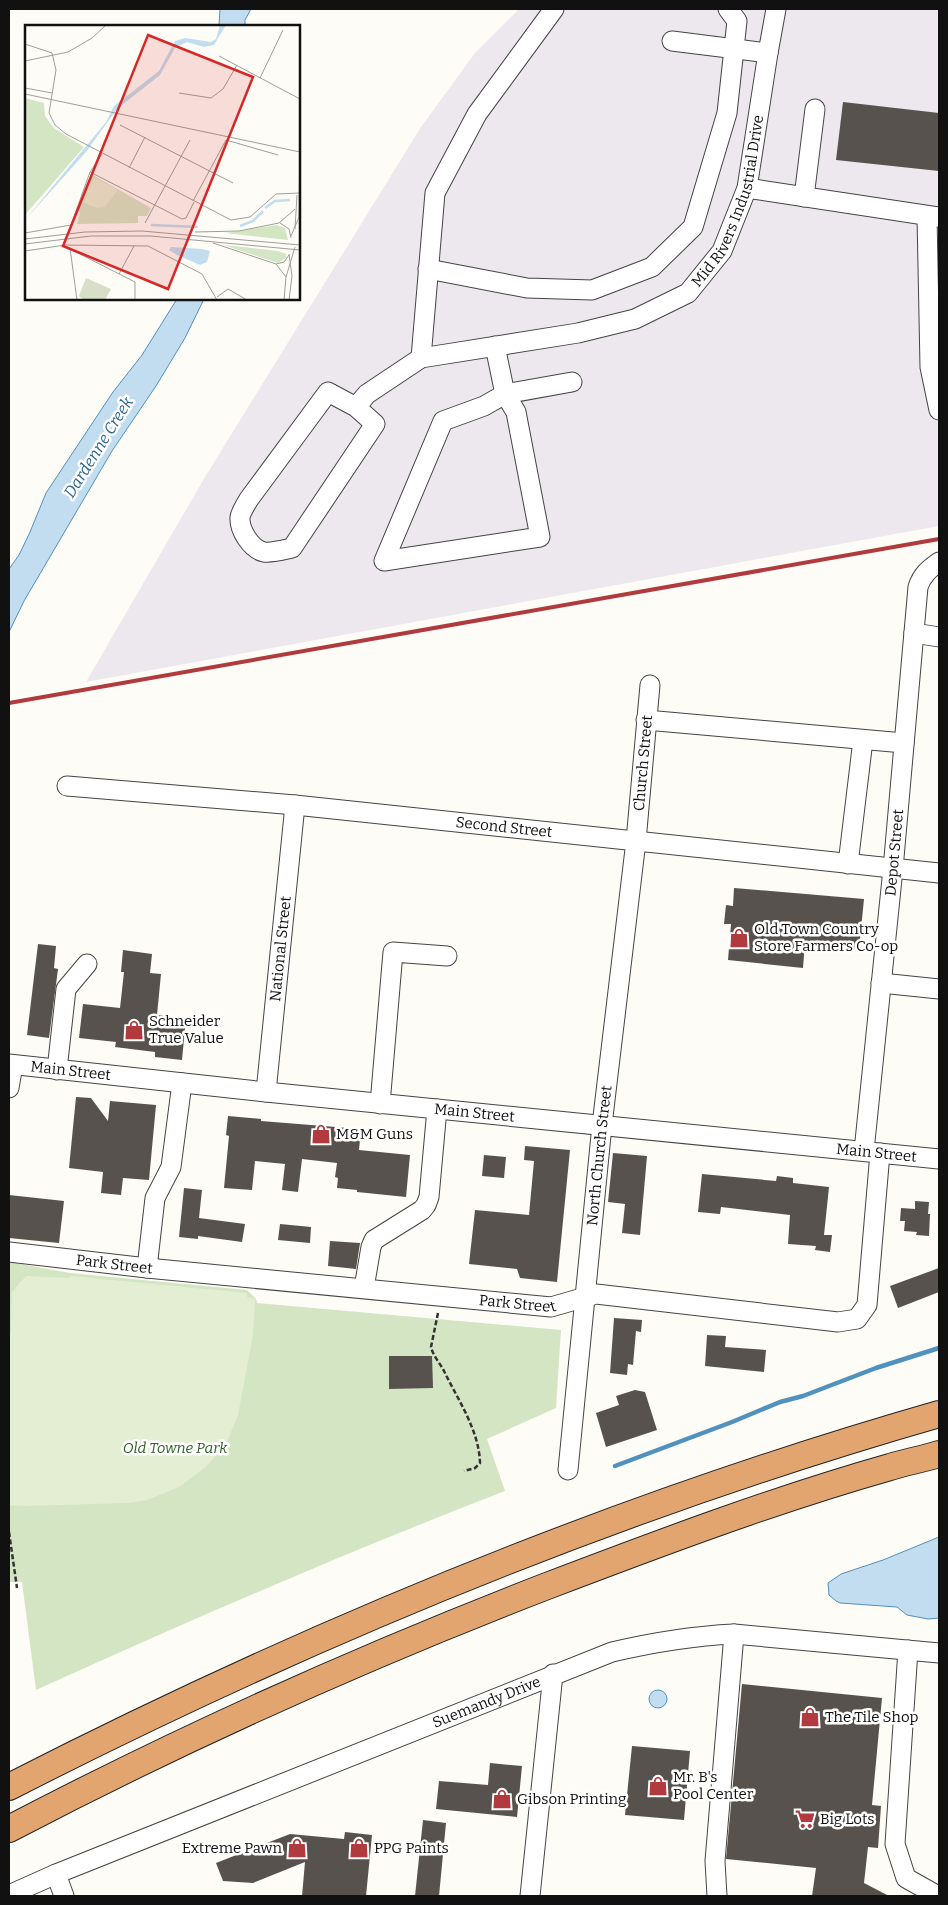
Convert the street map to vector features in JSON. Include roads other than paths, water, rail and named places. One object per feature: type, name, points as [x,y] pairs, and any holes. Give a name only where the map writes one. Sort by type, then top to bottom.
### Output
[{"type":"highway","points":[[890,1428],[939,1402]]},
{"type":"highway","points":[[9,1787],[224,1682],[367,1619],[462,1580],[646,1509],[890,1428],[939,1414]]},
{"type":"highway","points":[[9,1829],[111,1777],[255,1709],[348,1667],[495,1606],[720,1522],[882,1469],[939,1454]]},
{"type":"street","points":[[356,406],[367,394],[421,358],[435,193],[476,114],[554,9]]},
{"type":"street","points":[[428,269],[527,288],[592,290],[652,267],[693,227],[727,113],[737,21],[728,9]]},
{"type":"street","name":"Mid Rivers Industrial Drive","points":[[421,358],[578,333],[635,319],[688,293],[722,251],[747,188],[776,9]]},
{"type":"street","points":[[672,41],[768,53]]},
{"type":"street","points":[[804,197],[816,110]]},
{"type":"street","points":[[747,188],[933,216],[934,310],[930,367],[939,410]]},
{"type":"street","points":[[496,346],[505,394],[516,412],[540,537],[384,561],[443,421],[484,406],[505,394],[572,382]]},
{"type":"street","points":[[328,392],[356,406],[375,424],[292,548],[262,552],[251,543],[242,531],[240,517],[249,499],[328,392]]},
{"type":"street","name":"Depot Street","points":[[872,1152],[881,983],[918,587],[927,571],[939,562]]},
{"type":"street","points":[[914,633],[939,637]]},
{"type":"street","name":"Church Street","points":[[636,841],[650,685]]},
{"type":"street","points":[[646,720],[904,743]]},
{"type":"street","points":[[848,864],[863,740]]},
{"type":"street","name":"Second Street","points":[[67,786],[295,805],[893,869],[939,872]]},
{"type":"street","name":"National Street","points":[[266,1092],[295,805]]},
{"type":"street","name":"North Church Street","points":[[568,1470],[602,1125],[636,841]]},
{"type":"street","points":[[380,1104],[393,952],[447,956]]},
{"type":"street","points":[[57,1070],[66,988],[87,964]]},
{"type":"street","points":[[881,983],[939,989]]},
{"type":"street","points":[[9,1088],[11,1064]]},
{"type":"street","name":"Main Street","points":[[11,1064],[380,1104],[939,1158]]},
{"type":"street","points":[[147,1268],[155,1198],[171,1167],[182,1083]]},
{"type":"street","points":[[364,1288],[371,1247],[374,1240],[422,1210],[429,1197],[437,1109]]},
{"type":"street","name":"Park Street","points":[[9,1252],[147,1268],[551,1307],[596,1294],[838,1322],[857,1319],[867,1305],[872,1152]]},
{"type":"street","points":[[717,1896],[715,1861],[734,1634]]},
{"type":"street","name":"Suemandy Drive","points":[[9,1895],[56,1874],[612,1652],[664,1640],[734,1634],[939,1653]]},
{"type":"street","points":[[908,1650],[894,1844],[906,1878],[938,1896]]},
{"type":"street","points":[[530,1896],[553,1674]]},
{"type":"street","points":[[56,1874],[64,1896]]},
{"type":"water","points":[[220,9],[251,9],[245,20],[245,25],[219,25]]},
{"type":"water","name":"Dardenne Creek","points":[[176,300],[204,300],[185,338],[156,386],[112,451],[24,601],[9,632],[9,569],[19,555],[46,493],[113,392],[142,355]]},
{"type":"water","points":[[939,1537],[939,1618],[928,1619],[907,1615],[897,1607],[840,1603],[829,1595],[828,1583],[841,1574],[883,1560]]},
{"type":"water","points":[[654,1690],[662,1690],[667,1695],[665,1706],[654,1708],[649,1703],[649,1695]]},
{"type":"waterway","points":[[615,1466],[780,1402],[803,1396],[876,1368],[939,1348]]},
{"type":"railway","points":[[9,703],[939,539]]},
{"type":"place","name":"Old Town Country Store Farmers Co-op","points":[[739,938]]},
{"type":"place","name":"Schneider True Value","points":[[134,1030]]},
{"type":"place","name":"M&M Guns","points":[[321,1134]]},
{"type":"place","name":"The Tile Shop","points":[[810,1717]]},
{"type":"place","name":"Mr. B's Pool Center","points":[[658,1786]]},
{"type":"place","name":"Gibson Printing","points":[[502,1799]]},
{"type":"place","name":"Big Lots","points":[[805,1819]]},
{"type":"place","name":"Extreme Pawn","points":[[297,1848]]},
{"type":"place","name":"PPG Paints","points":[[359,1848]]},
{"type":"park label","name":"Old Towne Park","points":[[175,1448]]}]
